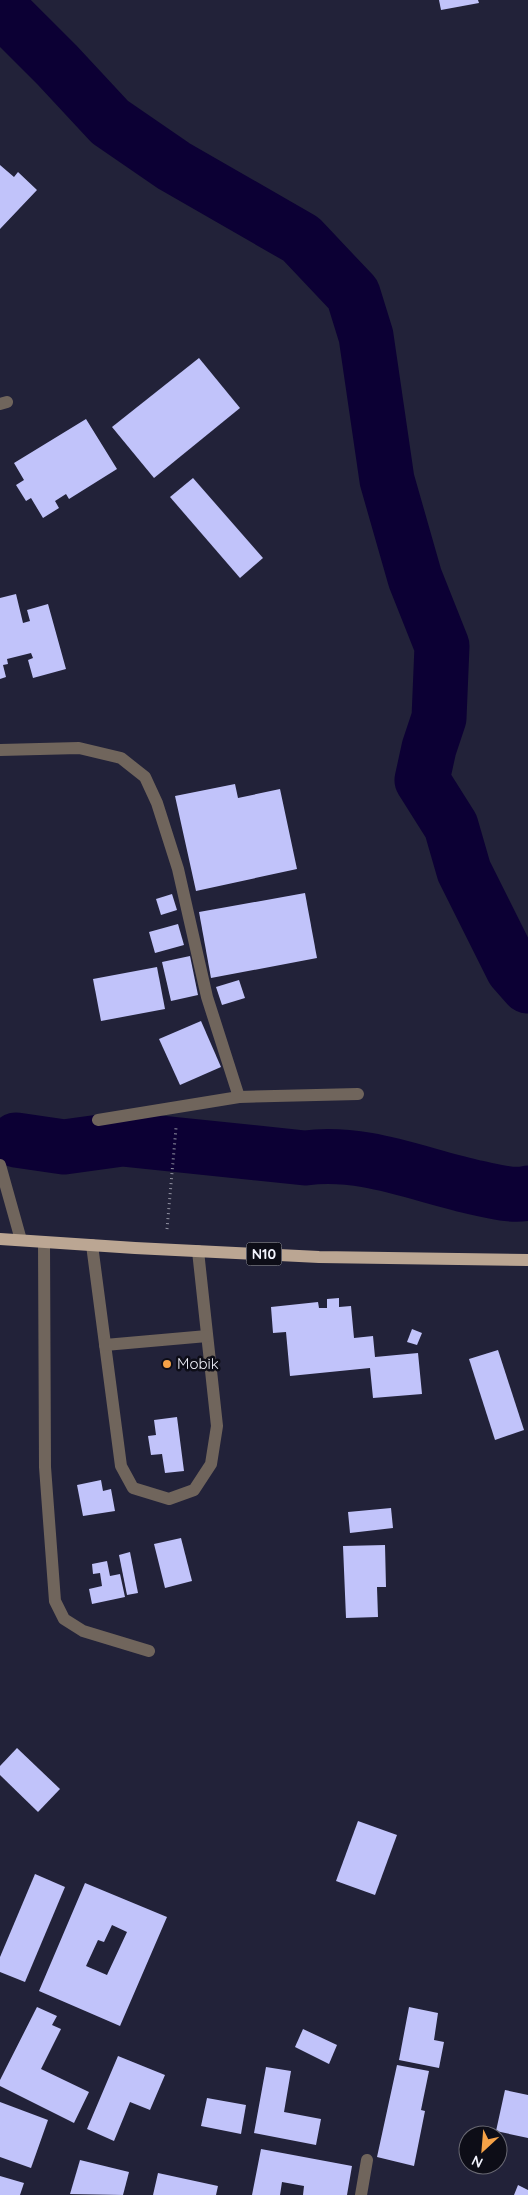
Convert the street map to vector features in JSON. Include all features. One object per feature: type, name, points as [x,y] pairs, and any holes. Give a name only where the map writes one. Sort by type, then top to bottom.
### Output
[{"type":"main road","name":"N10","points":[[0,1239],[166,1250],[319,1257],[528,1260]]},
{"type":"street","points":[[0,750],[79,748],[120,758],[145,777],[158,804],[178,869],[207,997],[239,1097]]},
{"type":"street","points":[[98,1120],[239,1097],[358,1094]]},
{"type":"street","points":[[0,1165],[21,1240]]},
{"type":"street","points":[[44,1242],[45,1467],[54,1601],[64,1619],[83,1631],[149,1651]]},
{"type":"street","points":[[92,1245],[121,1466],[133,1488],[169,1499],[194,1490],[211,1464],[217,1426],[198,1251]]},
{"type":"street","points":[[105,1345],[207,1336]]},
{"type":"street","points":[[361,2195],[367,2160]]},
{"type":"path","points":[[166,1250],[178,1107]]},
{"type":"building","points":[[439,0],[478,0],[479,3],[441,10]]},
{"type":"building","points":[[0,165],[14,177],[18,172],[37,190],[0,229]]},
{"type":"building","points":[[199,358],[240,408],[154,478],[112,427]]},
{"type":"building","points":[[86,419],[117,469],[69,499],[66,494],[55,501],[59,508],[43,518],[31,498],[26,501],[16,485],[24,480],[14,463]]},
{"type":"building","points":[[193,478],[263,558],[240,578],[170,497]]},
{"type":"building","points":[[16,594],[23,623],[30,621],[27,610],[48,604],[66,669],[33,678],[28,660],[33,658],[31,653],[7,659],[8,664],[3,665],[6,677],[0,679],[0,598]]},
{"type":"building","points":[[235,784],[238,798],[280,789],[297,869],[196,891],[175,796]]},
{"type":"building","points":[[305,893],[317,958],[211,978],[199,912]]},
{"type":"building","points":[[172,894],[177,910],[161,915],[156,899]]},
{"type":"building","points":[[178,924],[184,945],[155,953],[149,932]]},
{"type":"building","points":[[190,956],[198,995],[171,1001],[162,962]]},
{"type":"building","points":[[157,967],[165,1009],[101,1021],[93,979]]},
{"type":"building","points":[[239,980],[245,998],[222,1005],[216,987]]},
{"type":"building","points":[[201,1021],[221,1067],[180,1085],[159,1039]]},
{"type":"building","points":[[339,1298],[339,1307],[351,1306],[354,1338],[373,1336],[375,1357],[418,1353],[422,1394],[373,1398],[370,1368],[290,1376],[286,1332],[273,1333],[271,1307],[318,1302],[319,1308],[327,1308],[327,1299]]},
{"type":"building","points":[[412,1329],[422,1333],[417,1345],[407,1342]]},
{"type":"building","points":[[498,1350],[524,1430],[495,1440],[469,1359]]},
{"type":"building","points":[[177,1417],[184,1471],[165,1473],[162,1454],[151,1455],[148,1436],[156,1435],[154,1420]]},
{"type":"building","points":[[101,1480],[103,1491],[111,1489],[115,1511],[83,1516],[77,1485]]},
{"type":"building","points":[[391,1508],[393,1528],[350,1533],[348,1512]]},
{"type":"building","points":[[181,1538],[192,1581],[165,1588],[154,1544]]},
{"type":"building","points":[[385,1545],[386,1587],[377,1587],[378,1617],[346,1618],[343,1546]]},
{"type":"building","points":[[130,1552],[138,1593],[127,1595],[119,1555]]},
{"type":"building","points":[[107,1561],[110,1576],[120,1574],[125,1597],[92,1604],[89,1589],[102,1586],[100,1573],[93,1574],[92,1564]]},
{"type":"building","points":[[17,1748],[60,1789],[38,1812],[0,1775],[0,1766]]},
{"type":"building","points":[[358,1821],[397,1835],[375,1895],[336,1881]]},
{"type":"building","points":[[35,1874],[65,1887],[25,1982],[0,1972],[0,1957]]},
{"type":"building","points":[[85,1883],[167,1917],[120,2026],[39,1991]],"holes":[[[112,1925],[127,1932],[107,1975],[86,1966],[98,1940],[104,1942]]]},
{"type":"building","points":[[37,2007],[57,2016],[52,2025],[61,2029],[41,2069],[89,2092],[74,2123],[0,2086],[0,2080]]},
{"type":"building","points":[[409,2007],[438,2013],[434,2040],[444,2042],[439,2068],[399,2060]]},
{"type":"building","points":[[303,2029],[337,2045],[329,2064],[295,2047]]},
{"type":"building","points":[[118,2056],[165,2075],[150,2110],[130,2102],[114,2141],[87,2129]]},
{"type":"building","points":[[397,2065],[429,2071],[421,2110],[425,2111],[414,2166],[377,2157]]},
{"type":"building","points":[[266,2067],[291,2071],[284,2112],[321,2119],[316,2145],[254,2133]]},
{"type":"building","points":[[505,2090],[528,2095],[528,2138],[508,2134],[508,2125],[497,2125]]},
{"type":"building","points":[[207,2098],[246,2105],[241,2134],[201,2126]]},
{"type":"building","points":[[0,2102],[48,2120],[31,2168],[0,2157]]},
{"type":"building","points":[[261,2149],[352,2166],[347,2195],[303,2195],[304,2186],[282,2182],[280,2195],[252,2195]]},
{"type":"building","points":[[80,2160],[129,2172],[123,2195],[70,2194]]},
{"type":"building","points":[[158,2173],[218,2186],[216,2195],[153,2195]]},
{"type":"building","points":[[0,2176],[24,2183],[20,2195],[0,2195]]},
{"type":"building","points":[[518,2185],[528,2190],[528,2195],[514,2195]]},
{"type":"waterway","points":[[0,8],[110,122],[174,166],[301,239],[353,294],[366,336],[387,480],[415,578],[442,646],[439,718],[429,748],[422,780],[451,826],[464,871],[513,969],[528,986]]},
{"type":"waterway","points":[[16,1140],[64,1147],[122,1139],[305,1158],[327,1156],[349,1158],[393,1165],[496,1192],[510,1194],[528,1193]]},
{"type":"place","name":"Mobik","points":[[167,1364]]}]
